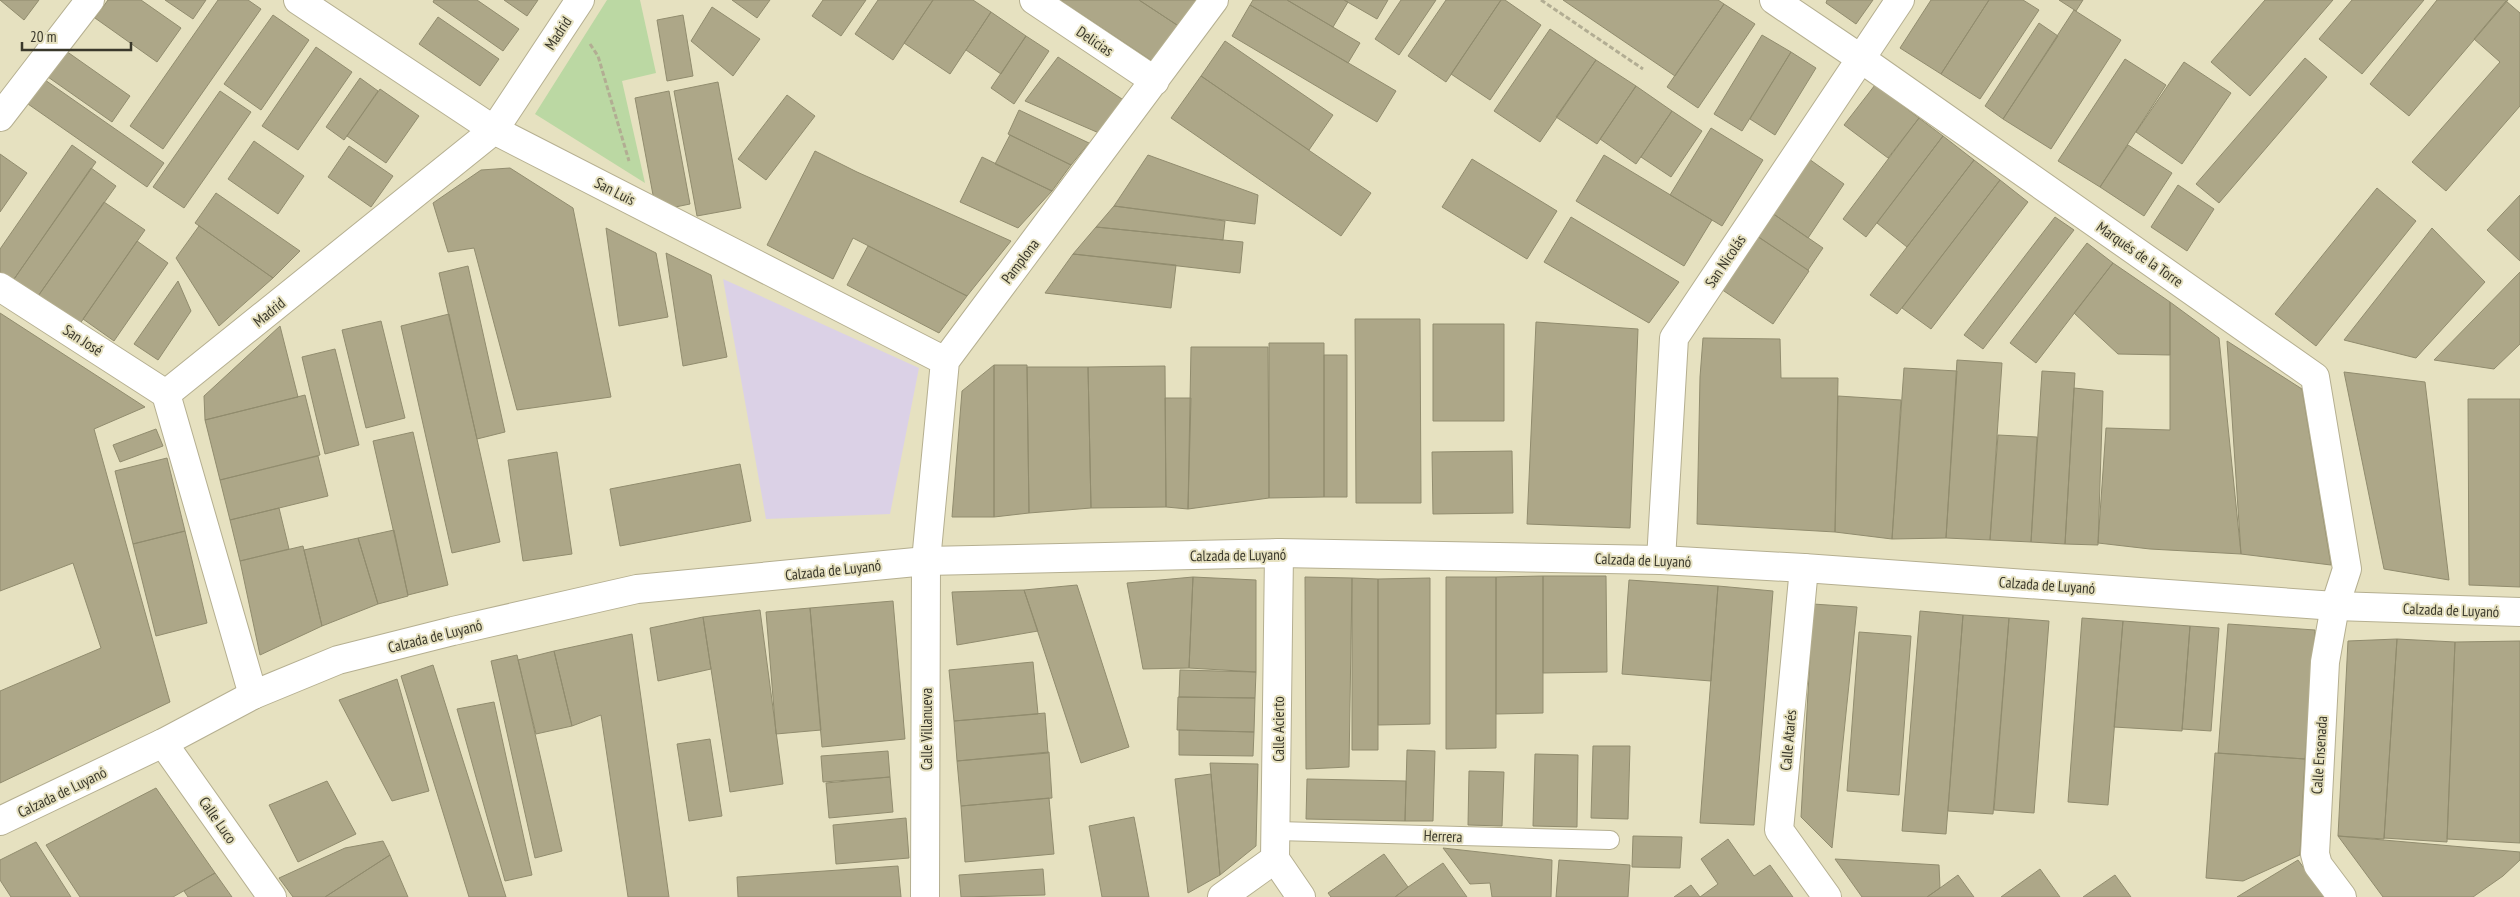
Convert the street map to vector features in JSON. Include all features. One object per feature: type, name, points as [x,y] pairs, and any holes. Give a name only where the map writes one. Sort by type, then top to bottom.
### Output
[{"type":"street","points":[[0,116],[90,0]]},
{"type":"street","name":"San Luis","points":[[298,0],[494,130],[945,361]]},
{"type":"street","name":"Delicias","points":[[1034,0],[1155,81]]},
{"type":"street","name":"Pamplona","points":[[945,361],[1214,0]]},
{"type":"street","name":"Marqués de la Torre","points":[[1774,0],[1860,58],[2315,377],[2346,569],[2335,606]]},
{"type":"street","name":"San Nicolás","points":[[1661,560],[1674,338],[1900,0]]},
{"type":"street","name":"Madrid","points":[[166,394],[494,130],[574,8]]},
{"type":"street","name":"San José","points":[[0,287],[166,394]]},
{"type":"street","points":[[926,561],[945,361]]},
{"type":"street","points":[[166,394],[253,695]]},
{"type":"street","name":"Calzada de Luyanó","points":[[0,821],[163,743],[253,695],[338,660],[453,631],[637,589],[926,561],[1279,554],[1661,560],[1804,568],[2335,606],[2520,612]]},
{"type":"street","name":"Calle Acierto","points":[[1275,859],[1277,832],[1279,554]]},
{"type":"street","name":"Calle Villanueva","points":[[926,561],[926,897]]},
{"type":"street","name":"Calle Atarés","points":[[1804,568],[1779,830],[1827,897]]},
{"type":"street","name":"Calle Ensenada","points":[[2335,606],[2325,662],[2314,842],[2318,865],[2342,897]]},
{"type":"street","name":"Calle Luco","points":[[163,743],[272,897]]},
{"type":"street","points":[[1222,897],[1275,859],[1301,897]]},
{"type":"lane","name":"Herrera","points":[[1277,832],[1610,840]]},
{"type":"path","points":[[1541,0],[1643,69]]},
{"type":"path","points":[[574,8],[598,56],[641,205]]},
{"type":"shaded area","points":[[723,279],[919,368],[890,514],[766,519]]},
{"type":"green space","points":[[607,0],[640,0],[656,73],[622,81],[645,183],[535,114]]},
{"type":"building","points":[[0,0],[39,0],[24,20]]},
{"type":"building","points":[[108,0],[141,0],[181,28],[157,62],[95,18]]},
{"type":"building","points":[[165,0],[206,0],[193,19]]},
{"type":"building","points":[[218,0],[248,0],[261,9],[163,149],[130,126]]},
{"type":"building","points":[[434,0],[477,0],[519,29],[503,51],[433,2]]},
{"type":"building","points":[[504,0],[538,0],[527,16]]},
{"type":"building","points":[[732,0],[770,0],[757,18]]},
{"type":"building","points":[[823,0],[866,0],[841,36],[812,16]]},
{"type":"building","points":[[878,0],[933,0],[893,60],[855,34]]},
{"type":"building","points":[[933,0],[973,0],[991,12],[950,74],[904,43]]},
{"type":"building","points":[[1060,0],[1139,0],[1180,27],[1155,63]]},
{"type":"building","points":[[1139,0],[1198,0],[1180,27]]},
{"type":"building","points":[[1253,0],[1287,0],[1360,43],[1348,63],[1250,5]]},
{"type":"building","points":[[1287,0],[1344,0],[1348,2],[1333,27]]},
{"type":"building","points":[[1344,0],[1388,0],[1377,19]]},
{"type":"building","points":[[1401,0],[1436,0],[1399,55],[1375,39]]},
{"type":"building","points":[[1446,0],[1501,0],[1446,82],[1408,56]]},
{"type":"building","points":[[1501,0],[1505,0],[1541,25],[1490,100],[1451,74]]},
{"type":"building","points":[[1563,0],[1718,0],[1724,4],[1675,76]]},
{"type":"building","points":[[1827,0],[1873,0],[1856,24],[1826,3]]},
{"type":"building","points":[[1931,0],[1989,0],[1941,74],[1900,48]]},
{"type":"building","points":[[1989,0],[2023,0],[2039,10],[1980,99],[1941,74]]},
{"type":"building","points":[[2059,0],[2083,0],[2076,11]]},
{"type":"building","points":[[2265,0],[2333,0],[2250,96],[2211,62]]},
{"type":"building","points":[[2352,0],[2424,0],[2362,74],[2319,39]]},
{"type":"building","points":[[2437,0],[2508,0],[2409,116],[2370,84]]},
{"type":"building","points":[[2506,1],[2520,13],[2520,106],[2446,191],[2412,162],[2500,62],[2474,39]]},
{"type":"building","points":[[1724,4],[1755,24],[1698,108],[1667,87]]},
{"type":"building","points":[[1250,5],[1396,91],[1377,122],[1232,36]]},
{"type":"building","points":[[712,7],[760,39],[733,76],[691,41]]},
{"type":"building","points":[[2074,10],[2121,40],[2051,149],[2003,119]]},
{"type":"building","points":[[991,12],[1026,36],[1001,74],[966,50]]},
{"type":"building","points":[[273,15],[309,40],[261,110],[224,84]]},
{"type":"building","points":[[683,15],[693,76],[667,81],[657,20]]},
{"type":"building","points":[[438,17],[499,59],[480,86],[419,44]]},
{"type":"building","points":[[2039,23],[2058,36],[2003,119],[1985,106]]},
{"type":"building","points":[[1550,29],[1596,60],[1540,142],[1494,111]]},
{"type":"building","points":[[1762,35],[1791,52],[1742,131],[1714,114]]},
{"type":"building","points":[[1026,36],[1049,51],[1014,104],[991,88]]},
{"type":"building","points":[[1225,41],[1333,115],[1309,150],[1201,76]]},
{"type":"building","points":[[316,47],[352,72],[298,150],[262,126]]},
{"type":"building","points":[[66,51],[130,96],[112,122],[48,77]]},
{"type":"building","points":[[1791,52],[1816,68],[1775,135],[1750,119]]},
{"type":"building","points":[[1058,57],[1122,99],[1099,133],[1025,101]]},
{"type":"building","points":[[2305,58],[2327,77],[2219,203],[2196,184]]},
{"type":"building","points":[[2125,59],[2166,85],[2100,187],[2058,161]]},
{"type":"building","points":[[1596,60],[1636,86],[1597,144],[1556,117]]},
{"type":"building","points":[[2184,62],[2231,93],[2182,164],[2136,132]]},
{"type":"building","points":[[1201,76],[1371,193],[1341,236],[1171,118]]},
{"type":"building","points":[[360,78],[378,91],[344,140],[326,127]]},
{"type":"building","points":[[45,80],[164,163],[147,187],[28,104]]},
{"type":"building","points":[[718,82],[741,208],[697,216],[674,91]]},
{"type":"building","points":[[1875,85],[1919,118],[1888,158],[1844,125]]},
{"type":"building","points":[[1636,86],[1672,111],[1636,164],[1600,139]]},
{"type":"building","points":[[380,89],[419,116],[386,163],[347,136]]},
{"type":"building","points":[[220,91],[251,112],[184,208],[153,187]]},
{"type":"building","points":[[669,91],[690,204],[656,211],[635,98]]},
{"type":"building","points":[[787,95],[815,116],[766,180],[738,159]]},
{"type":"building","points":[[1019,110],[1089,143],[1071,165],[1008,134]]},
{"type":"building","points":[[1672,111],[1702,131],[1671,177],[1641,157]]},
{"type":"building","points":[[1919,118],[1943,136],[1866,237],[1843,219]]},
{"type":"building","points":[[1711,128],[1763,160],[1722,226],[1670,195]]},
{"type":"building","points":[[1010,135],[1071,165],[1052,191],[995,164]]},
{"type":"building","points":[[1943,136],[1974,160],[1907,247],[1877,223]]},
{"type":"building","points":[[254,141],[304,176],[278,214],[228,179]]},
{"type":"building","points":[[72,145],[96,162],[12,282],[0,274],[0,249]]},
{"type":"building","points":[[2128,145],[2172,173],[2144,216],[2100,187]]},
{"type":"building","points":[[349,146],[393,176],[371,207],[328,177]]},
{"type":"building","points":[[815,151],[857,172],[1011,241],[967,296],[853,238],[833,279],[767,245]]},
{"type":"building","points":[[0,154],[27,173],[0,212]]},
{"type":"building","points":[[1148,155],[1258,195],[1255,224],[1114,206]]},
{"type":"building","points":[[1604,155],[1712,220],[1684,266],[1576,201]]},
{"type":"building","points":[[982,157],[1052,191],[1018,228],[960,202]]},
{"type":"building","points":[[1472,159],[1557,211],[1527,259],[1442,207]]},
{"type":"building","points":[[1809,159],[1844,184],[1808,238],[1772,213]]},
{"type":"building","points":[[1974,160],[2000,180],[1897,314],[1870,295]]},
{"type":"building","points":[[91,168],[116,186],[36,299],[12,282]]},
{"type":"building","points":[[510,168],[573,208],[611,397],[517,410],[474,248],[448,252],[433,203],[481,170]]},
{"type":"building","points":[[2000,180],[2028,202],[1931,329],[1902,308]]},
{"type":"building","points":[[2178,185],[2214,209],[2187,251],[2151,227]]},
{"type":"building","points":[[2377,188],[2416,221],[2316,346],[2275,314]]},
{"type":"building","points":[[216,193],[300,251],[273,278],[195,223]]},
{"type":"building","points":[[2520,195],[2520,261],[2487,230]]},
{"type":"building","points":[[104,202],[145,230],[77,328],[36,299]]},
{"type":"building","points":[[1114,206],[1225,221],[1223,240],[1096,227]]},
{"type":"building","points":[[1772,213],[1823,248],[1808,270],[1757,236]]},
{"type":"building","points":[[1571,217],[1679,282],[1649,323],[1544,262]]},
{"type":"building","points":[[2055,217],[2074,230],[1983,349],[1964,335]]},
{"type":"building","points":[[199,226],[273,278],[219,326],[176,258]]},
{"type":"building","points":[[1096,227],[1243,242],[1240,273],[1073,254]]},
{"type":"building","points":[[606,228],[656,253],[668,317],[619,326]]},
{"type":"building","points":[[2432,228],[2485,282],[2416,358],[2344,340]]},
{"type":"building","points":[[1757,236],[1809,271],[1773,324],[1721,289]]},
{"type":"building","points":[[137,241],[168,263],[114,341],[83,319]]},
{"type":"building","points":[[2087,243],[2113,263],[2036,363],[2010,343]]},
{"type":"building","points":[[868,246],[967,296],[939,333],[847,285]]},
{"type":"building","points":[[666,253],[711,275],[727,357],[683,366]]},
{"type":"building","points":[[1073,254],[1176,265],[1171,308],[1045,293]]},
{"type":"building","points":[[2113,263],[2170,302],[2170,355],[2118,354],[2074,313]]},
{"type":"building","points":[[468,266],[505,432],[477,439],[439,273]]},
{"type":"building","points":[[2520,272],[2520,344],[2494,369],[2434,360]]},
{"type":"building","points":[[178,281],[191,311],[158,360],[134,344]]},
{"type":"building","points":[[2170,302],[2219,338],[2241,554],[2150,549],[2098,543],[2106,428],[2170,430]]},
{"type":"building","points":[[0,313],[145,407],[94,429],[170,702],[0,783],[0,691],[101,648],[73,563],[0,591]]},
{"type":"building","points":[[449,314],[500,542],[452,553],[401,326]]},
{"type":"building","points":[[1355,319],[1420,319],[1421,503],[1356,503]]},
{"type":"building","points":[[381,321],[405,418],[366,428],[342,330]]},
{"type":"building","points":[[1536,322],[1638,329],[1630,528],[1527,524]]},
{"type":"building","points":[[1433,324],[1504,324],[1504,421],[1433,421]]},
{"type":"building","points":[[280,326],[298,397],[205,420],[204,396]]},
{"type":"building","points":[[1703,338],[1780,339],[1781,378],[1838,378],[1835,532],[1697,524],[1700,377]]},
{"type":"building","points":[[2227,341],[2302,389],[2331,565],[2241,554]]},
{"type":"building","points":[[1269,343],[1324,343],[1324,497],[1269,498]]},
{"type":"building","points":[[1191,347],[1268,347],[1269,498],[1188,509]]},
{"type":"building","points":[[335,349],[359,445],[325,454],[302,357]]},
{"type":"building","points":[[1324,355],[1347,355],[1347,497],[1324,497]]},
{"type":"building","points":[[1957,360],[2002,363],[1990,540],[1946,538]]},
{"type":"building","points":[[994,365],[1027,365],[1029,513],[994,517]]},
{"type":"building","points":[[994,365],[994,517],[952,517],[962,391]]},
{"type":"building","points":[[1165,366],[1166,507],[1091,508],[1088,367]]},
{"type":"building","points":[[1027,367],[1088,367],[1091,508],[1029,513]]},
{"type":"building","points":[[1904,368],[1957,371],[1946,538],[1892,539]]},
{"type":"building","points":[[2042,371],[2075,373],[2065,544],[2031,542]]},
{"type":"building","points":[[2344,372],[2425,382],[2449,580],[2384,569]]},
{"type":"building","points":[[2074,388],[2103,391],[2098,545],[2065,544]]},
{"type":"building","points":[[305,395],[320,455],[220,480],[205,420]]},
{"type":"building","points":[[1838,396],[1901,400],[1892,539],[1835,532]]},
{"type":"building","points":[[1165,398],[1191,398],[1188,509],[1166,507]]},
{"type":"building","points":[[2468,399],[2520,399],[2520,587],[2469,585]]},
{"type":"building","points":[[156,429],[163,446],[120,462],[113,445]]},
{"type":"building","points":[[413,432],[448,585],[408,595],[373,441]]},
{"type":"building","points":[[1998,435],[2037,437],[2031,542],[1990,540]]},
{"type":"building","points":[[1512,451],[1513,513],[1433,514],[1432,452]]},
{"type":"building","points":[[557,452],[572,554],[523,561],[508,460]]},
{"type":"building","points":[[318,456],[328,496],[230,520],[220,480]]},
{"type":"building","points":[[167,458],[185,531],[133,544],[115,471]]},
{"type":"building","points":[[740,464],[751,521],[620,546],[610,489]]},
{"type":"building","points":[[279,508],[289,549],[240,561],[230,520]]},
{"type":"building","points":[[394,530],[408,596],[378,604],[358,538]]},
{"type":"building","points":[[185,531],[207,623],[156,636],[133,544]]},
{"type":"building","points":[[358,538],[378,604],[322,626],[304,550]]},
{"type":"building","points":[[303,546],[322,626],[260,655],[240,561]]},
{"type":"building","points":[[1543,576],[1606,576],[1607,672],[1543,673]]},
{"type":"building","points":[[1543,576],[1543,713],[1496,714],[1496,577]]},
{"type":"building","points":[[1193,577],[1189,668],[1143,669],[1127,583]]},
{"type":"building","points":[[1193,577],[1256,580],[1256,672],[1189,668]]},
{"type":"building","points":[[1305,577],[1352,578],[1349,767],[1306,769]]},
{"type":"building","points":[[1446,577],[1496,577],[1496,748],[1446,749]]},
{"type":"building","points":[[1352,578],[1378,579],[1378,750],[1352,750]]},
{"type":"building","points":[[1430,578],[1430,724],[1378,725],[1378,579]]},
{"type":"building","points":[[1629,580],[1718,586],[1711,681],[1622,674]]},
{"type":"building","points":[[1077,585],[1129,747],[1081,763],[1024,590]]},
{"type":"building","points":[[1718,586],[1773,591],[1754,825],[1700,823]]},
{"type":"building","points":[[1024,590],[1038,631],[957,645],[952,592]]},
{"type":"building","points":[[893,601],[905,739],[822,747],[810,608]]},
{"type":"building","points":[[1813,604],[1857,607],[1832,848],[1801,817]]},
{"type":"building","points":[[810,608],[821,730],[776,734],[766,612]]},
{"type":"building","points":[[760,610],[783,784],[730,792],[703,617]]},
{"type":"building","points":[[1920,611],[1963,615],[1946,834],[1902,831]]},
{"type":"building","points":[[1963,615],[2009,618],[1993,814],[1948,811]]},
{"type":"building","points":[[703,617],[711,669],[658,681],[650,628]]},
{"type":"building","points":[[2009,618],[2049,621],[2034,813],[1994,810]]},
{"type":"building","points":[[2082,618],[2123,621],[2108,805],[2068,802]]},
{"type":"building","points":[[2123,621],[2190,626],[2182,731],[2114,727]]},
{"type":"building","points":[[2228,624],[2315,630],[2305,759],[2218,753]]},
{"type":"building","points":[[2190,626],[2219,628],[2211,731],[2182,729]]},
{"type":"building","points":[[1859,632],[1911,636],[1899,795],[1847,791]]},
{"type":"building","points":[[632,634],[669,897],[628,897],[601,715],[572,726],[554,651]]},
{"type":"building","points":[[2397,639],[2384,839],[2338,836],[2348,641]]},
{"type":"building","points":[[2397,639],[2455,642],[2447,842],[2384,838]]},
{"type":"building","points":[[2520,641],[2520,843],[2447,839],[2455,642]]},
{"type":"building","points":[[554,651],[572,726],[536,734],[518,660]]},
{"type":"building","points":[[517,655],[562,851],[535,858],[491,661]]},
{"type":"building","points":[[1033,662],[1038,714],[954,721],[949,670]]},
{"type":"building","points":[[433,665],[506,897],[469,897],[401,676]]},
{"type":"building","points":[[1180,670],[1256,672],[1255,698],[1179,697]]},
{"type":"building","points":[[397,679],[429,791],[392,801],[339,700]]},
{"type":"building","points":[[1178,697],[1255,698],[1254,732],[1177,730]]},
{"type":"building","points":[[494,702],[532,875],[505,881],[457,709]]},
{"type":"building","points":[[1045,713],[1048,753],[957,761],[954,721]]},
{"type":"building","points":[[1179,730],[1254,732],[1253,756],[1179,755]]},
{"type":"building","points":[[710,739],[722,816],[689,821],[677,744]]},
{"type":"building","points":[[1593,746],[1630,746],[1628,819],[1591,818]]},
{"type":"building","points":[[1407,750],[1435,751],[1433,821],[1405,821]]},
{"type":"building","points":[[888,751],[890,777],[823,782],[821,756]]},
{"type":"building","points":[[1049,752],[1052,798],[961,806],[957,761]]},
{"type":"building","points":[[2215,753],[2305,759],[2300,855],[2243,881],[2206,878]]},
{"type":"building","points":[[1535,754],[1578,755],[1577,827],[1533,826]]},
{"type":"building","points":[[1210,763],[1258,764],[1256,846],[1220,875]]},
{"type":"building","points":[[1469,771],[1504,772],[1502,826],[1468,825]]},
{"type":"building","points":[[1211,774],[1220,875],[1188,893],[1175,779]]},
{"type":"building","points":[[890,777],[893,812],[829,818],[826,783]]},
{"type":"building","points":[[1307,779],[1406,781],[1405,821],[1306,819]]},
{"type":"building","points":[[327,781],[356,834],[298,862],[269,805]]},
{"type":"building","points":[[156,788],[215,873],[173,897],[80,897],[46,845]]},
{"type":"building","points":[[1049,798],[1054,854],[965,862],[961,806]]},
{"type":"building","points":[[1134,817],[1149,897],[1102,897],[1089,826]]},
{"type":"building","points":[[906,818],[909,858],[836,864],[833,825]]},
{"type":"building","points":[[1633,836],[1682,837],[1680,868],[1632,867]]},
{"type":"building","points":[[2338,836],[2520,852],[2520,860],[2503,876],[2473,897],[2383,897]]},
{"type":"building","points":[[1728,839],[1754,876],[1770,865],[1793,897],[1700,897],[1718,884],[1701,859]]},
{"type":"building","points":[[383,841],[390,855],[325,897],[293,897],[279,878],[345,848]]},
{"type":"building","points":[[36,842],[71,897],[11,897],[0,880],[0,860]]},
{"type":"building","points":[[1443,848],[1552,860],[1551,897],[1492,897],[1490,883],[1470,884]]},
{"type":"building","points":[[1384,854],[1408,887],[1395,897],[1331,897],[1328,893]]},
{"type":"building","points":[[390,855],[408,897],[325,897]]},
{"type":"building","points":[[1835,859],[1939,865],[1940,888],[1927,897],[1862,897]]},
{"type":"building","points":[[1559,860],[1630,865],[1628,897],[1556,897]]},
{"type":"building","points":[[2298,860],[2325,897],[2237,897]]},
{"type":"building","points":[[1443,863],[1467,897],[1395,897],[1408,887]]},
{"type":"building","points":[[898,866],[901,897],[738,897],[737,877]]},
{"type":"building","points":[[1043,869],[1045,895],[961,897],[959,875]]},
{"type":"building","points":[[2040,869],[2060,897],[2001,897]]},
{"type":"building","points":[[215,873],[232,897],[188,897],[184,891]]},
{"type":"building","points":[[1958,875],[1974,897],[1927,897],[1940,888]]},
{"type":"building","points":[[2115,875],[2131,897],[2083,897]]},
{"type":"building","points":[[1691,885],[1700,897],[1674,897]]}]
